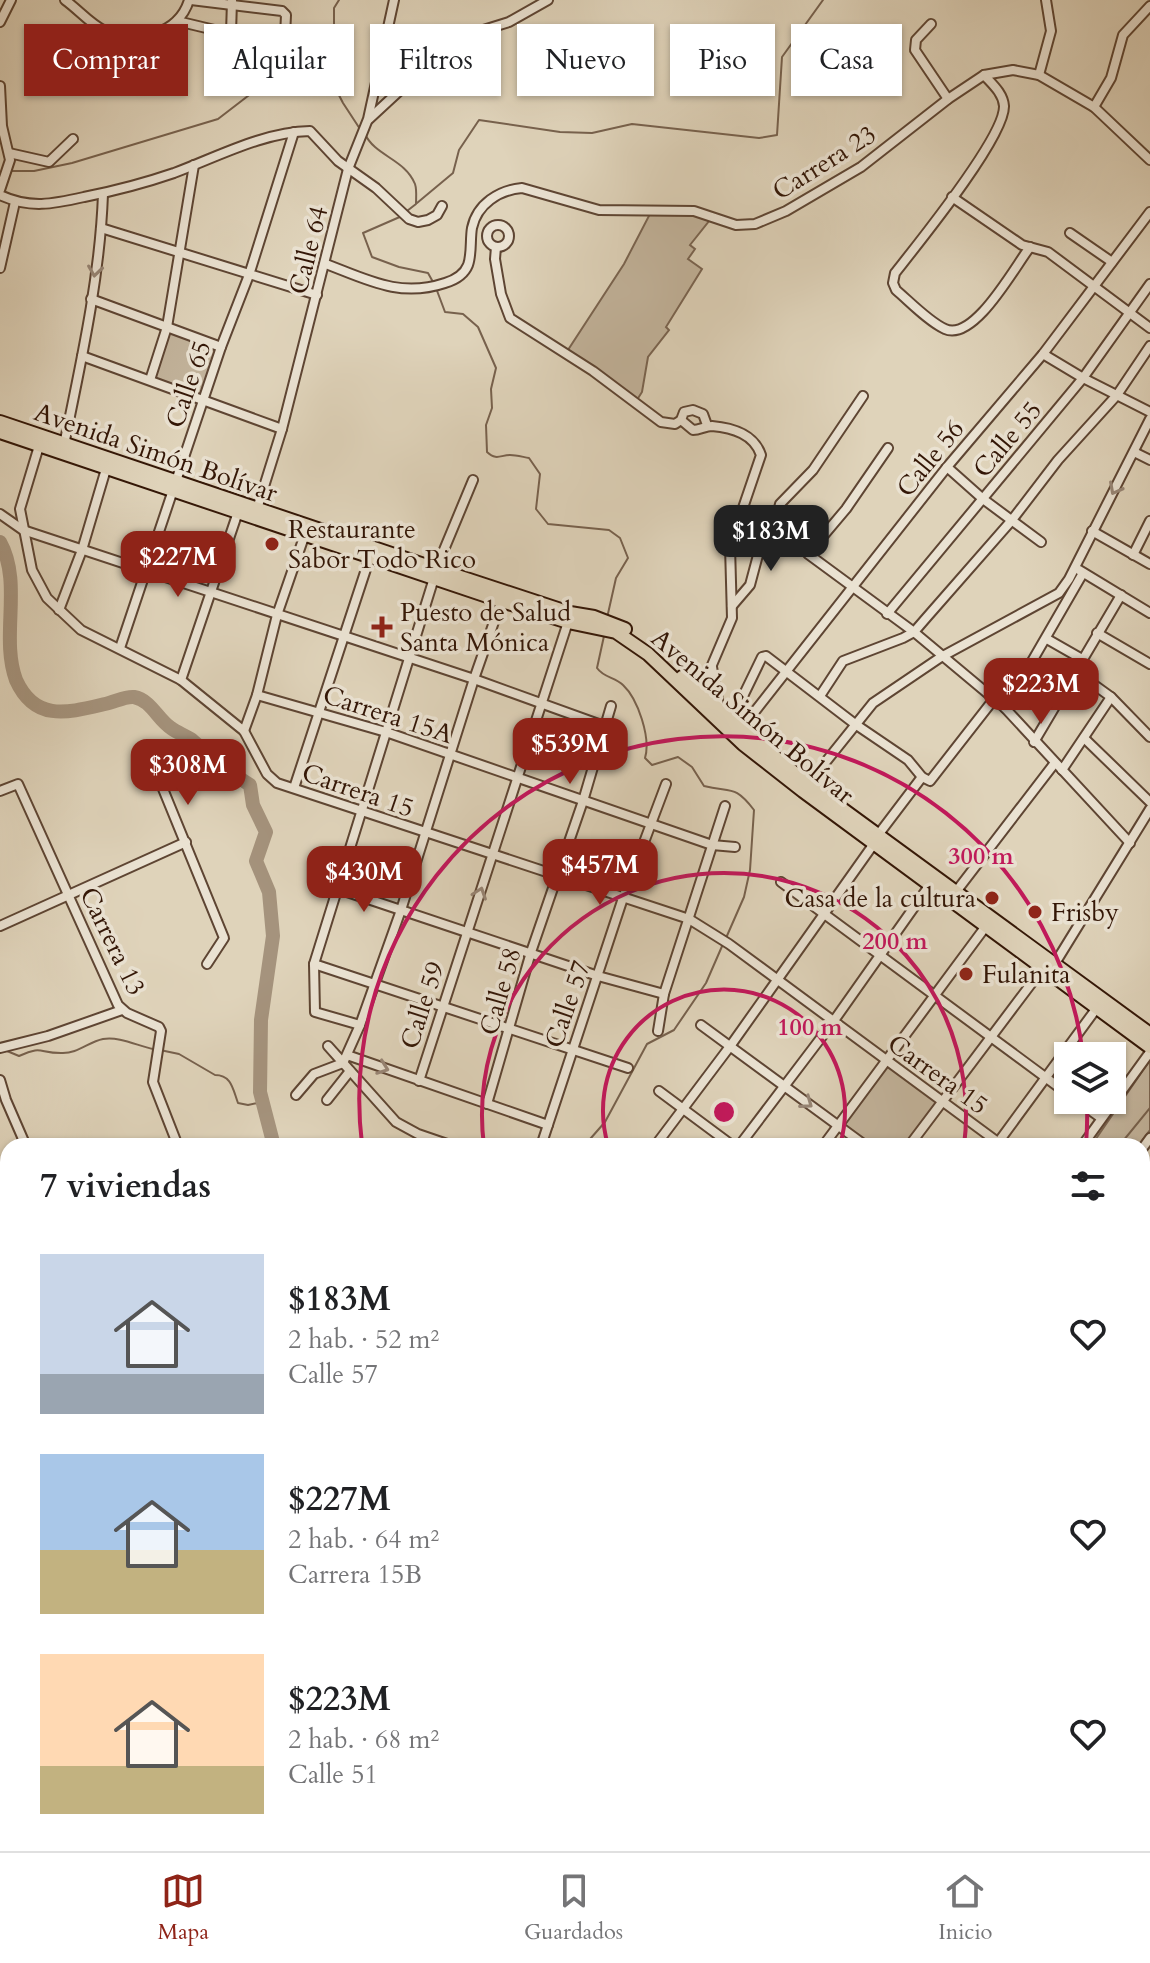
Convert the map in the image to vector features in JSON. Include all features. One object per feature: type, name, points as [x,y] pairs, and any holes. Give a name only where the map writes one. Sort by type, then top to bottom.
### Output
[{"type":"main road","name":"Avenida Simón Bolívar","points":[[0,422],[238,512],[370,557],[435,574]]},
{"type":"main road","name":"Avenida Simón Bolívar","points":[[0,432],[106,469],[257,509],[435,574],[618,629],[653,649],[731,721],[929,886],[953,896]]},
{"type":"main road","name":"Avenida Simón Bolívar","points":[[503,596],[568,622],[593,621]]},
{"type":"main road","name":"Avenida Simón Bolívar","points":[[618,629],[743,744],[1048,966],[1150,1034]]},
{"type":"main road","name":"Avenida Simón Bolívar","points":[[1048,966],[1096,1009],[1150,1050]]},
{"type":"street","points":[[65,0],[101,29],[116,35],[138,36],[167,29],[177,21],[190,0],[282,11],[286,15],[285,24]]},
{"type":"street","name":"Calle 64","points":[[257,509],[282,429],[348,169],[368,122],[394,0]]},
{"type":"street","points":[[368,122],[409,82],[480,31],[509,22],[548,0]]},
{"type":"street","points":[[1039,75],[1051,31],[1046,0]]},
{"type":"street","points":[[0,22],[12,1]]},
{"type":"street","points":[[231,24],[232,3]]},
{"type":"street","points":[[1094,107],[1111,78],[1123,35],[1150,6]]},
{"type":"street","points":[[177,21],[204,27]]},
{"type":"street","points":[[931,24],[916,40],[915,50],[948,99]]},
{"type":"street","name":"Carrera 23","points":[[326,264],[401,290],[427,289],[443,284],[459,277],[467,268],[472,228],[484,204],[501,193],[522,188],[599,210],[694,211],[736,225],[755,224],[786,211],[861,167],[984,75],[1013,70],[1039,75],[1094,107],[1150,160]]},
{"type":"street","points":[[984,75],[995,86],[1004,103],[1002,119],[978,160],[895,273],[893,283],[896,290],[944,328],[956,331],[966,328],[980,316],[1030,247]]},
{"type":"street","points":[[0,86],[2,126],[9,153],[9,166],[0,191],[15,202],[45,206],[103,194],[246,145],[294,132],[310,131],[348,169],[376,188],[405,216],[418,222],[428,220],[437,215],[442,206]]},
{"type":"street","name":"Calle 65","points":[[120,648],[221,347],[249,275],[294,132]]},
{"type":"street","points":[[9,153],[49,162],[73,139]]},
{"type":"street","points":[[150,380],[167,327],[194,165]]},
{"type":"street","points":[[64,445],[91,299],[103,194]]},
{"type":"street","points":[[952,197],[1022,245],[1048,252],[1150,328]]},
{"type":"street","points":[[0,268],[15,202]]},
{"type":"street","name":"Calle 56","points":[[731,721],[786,671],[947,467],[1043,354],[1150,212]]},
{"type":"street","points":[[101,228],[317,295]]},
{"type":"street","points":[[1070,233],[1112,262]]},
{"type":"street","points":[[496,247],[501,294],[510,318],[593,371],[654,418],[668,424],[681,420]]},
{"type":"street","name":"Calle 55","points":[[887,614],[1083,378],[1150,285]]},
{"type":"street","points":[[91,299],[221,347]]},
{"type":"street","points":[[820,696],[843,661],[914,632],[1012,520],[1058,460],[1117,395],[1150,346]]},
{"type":"street","points":[[1043,354],[1150,412]]},
{"type":"street","points":[[82,356],[282,429]]},
{"type":"street","points":[[732,606],[750,585],[758,555],[775,524],[780,504],[813,470],[863,396]]},
{"type":"street","points":[[681,420],[684,412],[693,410],[703,414],[707,425]]},
{"type":"street","points":[[808,784],[873,703],[941,657],[1059,593],[1150,419]]},
{"type":"street","points":[[681,420],[693,430],[703,429],[707,425]]},
{"type":"street","points":[[687,681],[704,677],[712,667],[732,618],[730,546],[761,455],[758,446],[745,434],[707,425]]},
{"type":"street","name":"Carrera 15","points":[[39,446],[20,509],[32,570],[47,598],[81,630],[181,680],[244,731],[267,774],[277,783],[689,919],[729,944],[990,1138]]},
{"type":"street","points":[[888,448],[846,509],[808,554],[914,632],[1005,708],[1130,843]]},
{"type":"street","points":[[1134,452],[1150,460]]},
{"type":"street","points":[[947,467],[983,499],[1041,542]]},
{"type":"street","points":[[59,610],[82,550],[106,469]]},
{"type":"street","points":[[360,1025],[315,1012],[314,964],[435,574],[473,480]]},
{"type":"street","points":[[181,680],[238,512]]},
{"type":"street","points":[[0,514],[23,530],[474,679],[604,726]]},
{"type":"street","points":[[1133,555],[1150,521]]},
{"type":"street","points":[[1092,531],[1150,564]]},
{"type":"street","points":[[244,731],[257,695],[277,615],[305,534]]},
{"type":"street","points":[[294,788],[370,557]]},
{"type":"street","points":[[1074,567],[1148,607]]},
{"type":"street","points":[[1005,708],[1083,573]]},
{"type":"street","points":[[1034,742],[1121,595]]},
{"type":"street","points":[[296,1095],[314,1074],[345,1059],[360,1025],[401,910],[503,596]]},
{"type":"street","name":"Calle 59","points":[[419,1081],[568,622]]},
{"type":"street","points":[[1097,633],[1150,664]]},
{"type":"street","points":[[1047,639],[1082,659]]},
{"type":"street","points":[[731,721],[755,667],[766,656],[908,760],[926,779]]},
{"type":"street","points":[[712,667],[731,721]]},
{"type":"street","points":[[1075,671],[1111,697],[1150,736]]},
{"type":"street","name":"Carrera 15A","points":[[257,695],[386,732],[712,845],[735,847]]},
{"type":"street","points":[[953,896],[1084,738],[1111,697]]},
{"type":"street","points":[[661,1138],[824,916],[875,840],[994,699]]},
{"type":"street","name":"Calle 58","points":[[487,1104],[531,952],[583,801],[611,706]]},
{"type":"street","points":[[1084,738],[1150,802]]},
{"type":"street","name":"Carrera 13","points":[[0,791],[18,784],[122,1010],[159,1027],[161,1031],[153,1082],[175,1138]]},
{"type":"street","points":[[161,784],[224,938],[207,964]]},
{"type":"street","name":"Calle 57","points":[[544,1138],[623,898],[666,784]]},
{"type":"street","points":[[658,1031],[664,994],[725,806]]},
{"type":"street","points":[[915,1138],[1048,966],[1150,809]]},
{"type":"street","points":[[0,926],[186,842]]},
{"type":"street","points":[[781,882],[1054,1083]]},
{"type":"street","points":[[743,1138],[786,1088],[929,886]]},
{"type":"street","points":[[338,889],[598,976],[664,994]]},
{"type":"street","points":[[829,1138],[989,922]]},
{"type":"street","points":[[314,964],[628,1068]]},
{"type":"street","points":[[1004,1138],[1096,1009]]},
{"type":"street","points":[[0,1048],[48,1036],[122,1010]]},
{"type":"street","points":[[701,1025],[855,1138]]},
{"type":"street","points":[[328,1046],[345,1059],[548,1125]]},
{"type":"street","points":[[1087,1138],[1150,1050]]},
{"type":"street","points":[[345,1059],[350,1071],[396,1122],[430,1138]]},
{"type":"street","points":[[327,1100],[350,1071]]},
{"type":"street","points":[[0,1080],[3,1103],[22,1138]]},
{"type":"street","points":[[659,1091],[725,1138]]},
{"type":"street","points":[[1095,1114],[1101,1118]]},
{"type":"shaded area","points":[[652,210],[713,216],[690,245],[695,249],[688,259],[702,269],[666,327],[669,330],[648,357],[642,392],[635,403],[566,353],[624,264]]},
{"type":"shaded area","points":[[167,327],[221,347],[204,401],[150,380]]},
{"type":"shaded area","points":[[1150,1060],[1150,1130],[1144,1138],[1096,1138],[1113,1114],[1126,1114],[1126,1095]]},
{"type":"shaded area","points":[[886,1061],[941,1101],[915,1138],[855,1138],[838,1125]]},
{"type":"waterway","points":[[339,0],[334,8],[334,33],[327,72],[360,129]]},
{"type":"waterway","points":[[417,203],[453,173],[459,150],[479,120],[560,132],[592,133],[632,124],[759,138],[777,135],[782,57],[823,0]]},
{"type":"waterway","points":[[9,171],[34,171],[72,163],[218,119],[248,96]]},
{"type":"waterway","points":[[365,134],[376,148],[404,169],[415,184],[416,204],[407,211]]},
{"type":"waterway","points":[[402,216],[363,233],[372,257],[428,273],[433,282]]},
{"type":"waterway","points":[[436,288],[445,312],[463,314],[478,327],[496,368],[491,389],[492,408],[486,425],[487,452],[496,457],[510,455],[529,458],[540,474],[536,509],[548,524],[609,530],[620,538],[628,558],[616,578],[607,618]]},
{"type":"waterway","points":[[0,542],[10,575],[12,663],[16,680],[33,703],[53,711],[65,711],[127,697],[140,699],[166,724],[190,738],[250,785],[253,805],[266,832],[256,861],[269,892],[273,936],[261,1020],[260,1092],[272,1138]]},
{"type":"waterway","points":[[604,636],[597,668],[623,685],[634,700],[645,730],[645,758],[652,765],[678,757],[692,767],[704,786],[737,793],[754,810],[750,870],[744,897],[726,938]]},
{"type":"waterway","points":[[591,1138],[605,1122],[647,1044],[674,1030],[706,983],[723,944]]},
{"type":"waterway","points":[[7,1051],[19,1056],[37,1050],[67,1053],[109,1038],[153,1049]]},
{"type":"waterway","points":[[160,1050],[179,1054],[225,1078],[231,1084],[238,1103],[248,1105],[262,1102]]},
{"type":"waterway","points":[[1126,1138],[1150,1108]]},
{"type":"place","name":"Restaurante Sabor Todo Rico","points":[[272,544]]},
{"type":"place","name":"Puesto de Salud Santa Mónica","points":[[382,627]]},
{"type":"place","name":"Casa de la cultura","points":[[992,898]]},
{"type":"place","name":"Frisby","points":[[1035,912]]},
{"type":"place","name":"Fulanita","points":[[966,974]]}]
